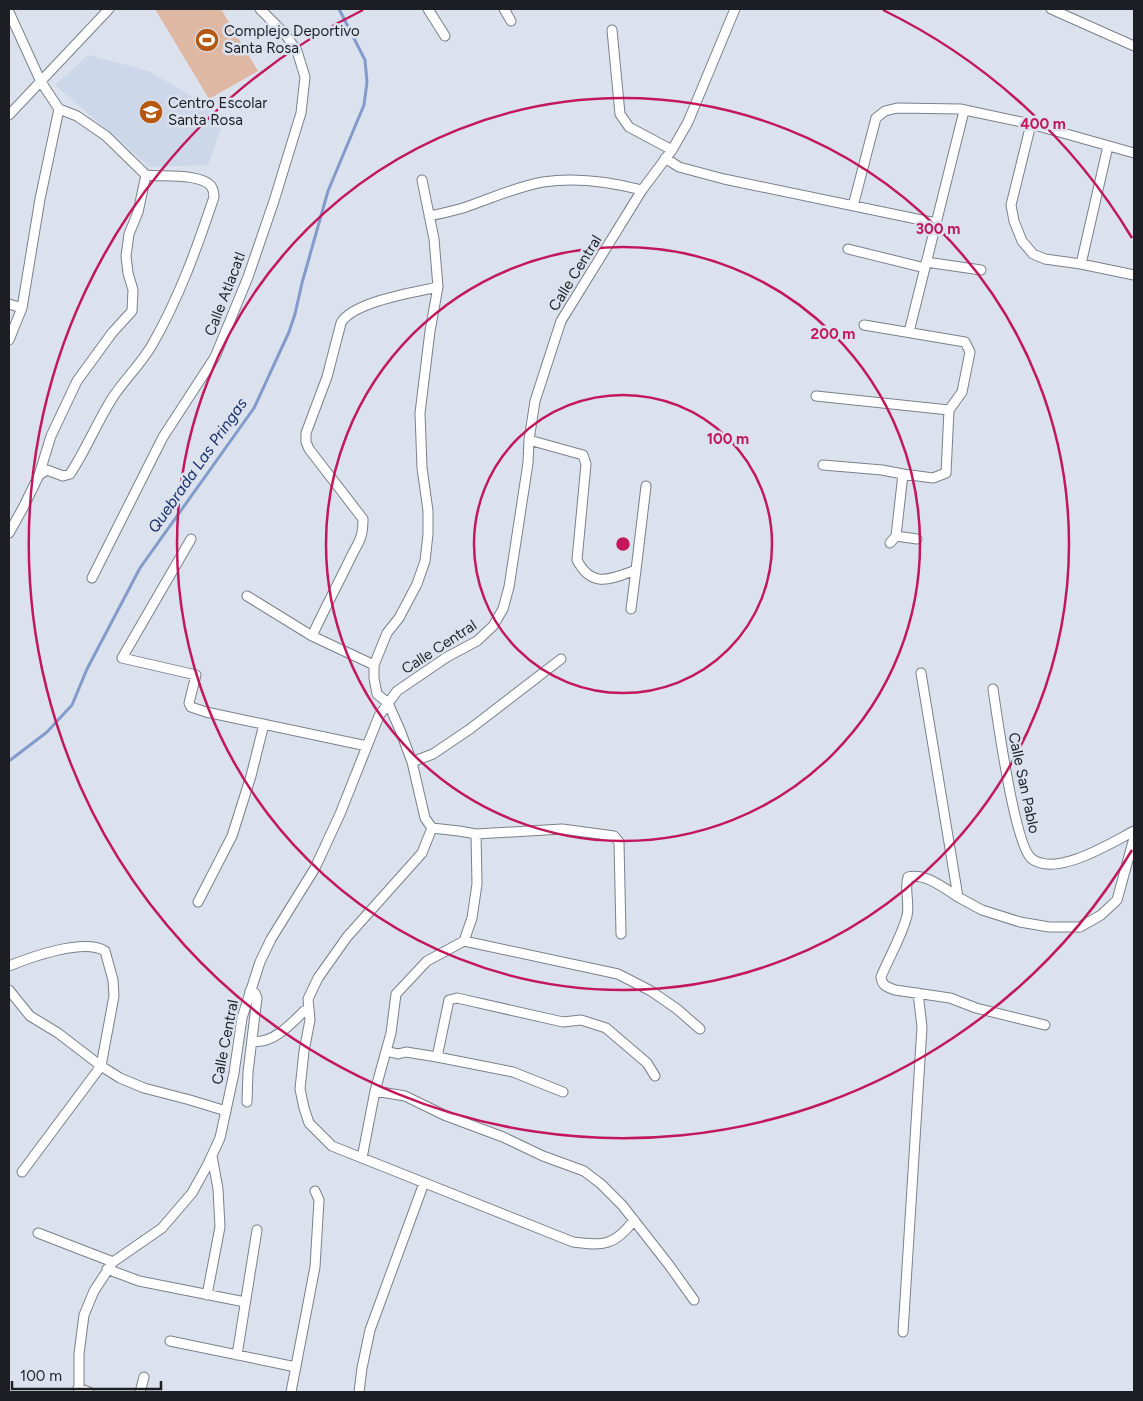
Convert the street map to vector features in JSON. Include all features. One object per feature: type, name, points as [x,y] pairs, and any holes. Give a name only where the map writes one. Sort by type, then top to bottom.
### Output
[{"type":"street","points":[[9,115],[109,9]]},
{"type":"street","name":"Calle Atlacatl","points":[[92,578],[163,437],[215,357],[248,277],[300,113],[305,77],[297,51],[285,34],[260,9]]},
{"type":"street","points":[[428,9],[445,36]]},
{"type":"street","points":[[504,9],[511,21]]},
{"type":"street","name":"Calle Central","points":[[78,1390],[79,1354],[84,1315],[94,1291],[113,1262],[162,1228],[192,1193],[212,1156],[220,1138],[226,1111],[242,1018],[260,962],[271,939],[316,868],[379,716],[397,691],[447,657],[478,641],[493,626],[503,609],[510,587],[528,463],[534,401],[561,321],[642,190],[672,150],[688,122],[736,9]]},
{"type":"street","points":[[1051,9],[1134,46]]},
{"type":"street","points":[[9,12],[41,82],[59,109],[77,116],[106,136],[146,175],[197,179],[206,182],[212,188],[214,197],[192,260],[170,311],[151,346],[114,397],[70,474],[63,476],[47,470],[39,475]]},
{"type":"street","points":[[612,30],[620,114],[630,127],[672,150]]},
{"type":"street","points":[[853,206],[876,118],[885,111],[896,108],[964,111],[1031,124],[1134,153]]},
{"type":"street","points":[[9,340],[22,308],[40,199],[59,109]]},
{"type":"street","points":[[909,332],[964,111]]},
{"type":"street","points":[[1031,124],[1011,206],[1014,222],[1022,241],[1033,254],[1045,259],[1134,275]]},
{"type":"street","points":[[1080,264],[1108,146]]},
{"type":"street","points":[[665,158],[679,167],[724,179],[936,223]]},
{"type":"street","points":[[9,533],[39,475],[51,436],[78,381],[112,333],[132,311],[133,290],[126,256],[129,234],[138,212],[146,175]]},
{"type":"street","points":[[422,180],[434,239],[438,287],[430,331],[420,413],[422,468],[428,511],[428,534],[424,561],[417,584],[399,618],[387,633],[374,665],[374,678],[377,694],[388,703],[412,762],[425,818],[432,828]]},
{"type":"street","points":[[429,216],[461,209],[515,189],[545,182],[568,180],[599,182],[642,190]]},
{"type":"street","points":[[848,250],[926,265],[982,270]]},
{"type":"street","points":[[312,636],[363,533],[363,519],[309,450],[306,442],[306,433],[327,377],[341,323],[344,317],[376,301],[438,287]]},
{"type":"street","points":[[9,304],[22,308]]},
{"type":"street","points":[[823,465],[882,470],[933,478],[946,474],[949,410],[962,392],[970,352],[966,342],[864,325]]},
{"type":"street","points":[[816,396],[949,410]]},
{"type":"street","points":[[529,440],[583,455],[586,464],[577,560],[582,570],[589,576],[599,580],[610,580],[636,570]]},
{"type":"street","points":[[903,474],[893,540],[917,539]]},
{"type":"street","points":[[631,610],[646,486]]},
{"type":"street","points":[[191,539],[122,658],[196,675],[189,703],[191,707],[206,712],[367,746]]},
{"type":"street","points":[[247,596],[312,636],[352,653],[374,665]]},
{"type":"street","points":[[412,762],[433,754],[470,729],[561,660]]},
{"type":"street","points":[[921,673],[958,898]]},
{"type":"street","name":"Calle San Pablo","points":[[993,690],[1008,780],[1018,826],[1025,851],[1032,860],[1060,864],[1074,861],[1134,831]]},
{"type":"street","points":[[198,902],[232,836],[264,724]]},
{"type":"street","points":[[432,828],[459,830],[476,834],[562,829],[614,836],[619,842],[621,934]]},
{"type":"street","points":[[432,828],[422,853],[347,937],[318,978],[308,999],[310,1020],[300,1089],[309,1123],[332,1146],[573,1242],[592,1244],[610,1242],[625,1232],[634,1220]]},
{"type":"street","points":[[464,942],[472,918],[477,884],[476,834]]},
{"type":"street","points":[[1045,1025],[976,1008],[950,998],[895,990],[882,983],[881,977],[900,935],[907,914],[906,892],[908,877],[916,875],[927,879],[982,910],[1020,922],[1049,927],[1080,927],[1101,915],[1117,900],[1134,838]]},
{"type":"street","points":[[362,1158],[374,1091],[386,1051],[394,1013],[396,994],[427,961],[464,942],[618,974],[651,991],[677,1009],[700,1029]]},
{"type":"street","points":[[9,966],[37,954],[85,946],[99,947],[105,951],[113,980],[114,996],[101,1066],[22,1172]]},
{"type":"street","points":[[9,990],[30,1016],[58,1033],[120,1078],[144,1088],[226,1111]]},
{"type":"street","points":[[247,1102],[248,1072],[258,998],[255,993],[250,991]]},
{"type":"street","points":[[904,1332],[922,1027],[918,992]]},
{"type":"street","points":[[437,1057],[449,1000],[457,998],[563,1022],[581,1020],[606,1028],[647,1063],[655,1076]]},
{"type":"street","points":[[252,1041],[257,1042],[273,1038],[304,1011],[309,1009]]},
{"type":"street","points":[[386,1051],[398,1054],[406,1052],[437,1057],[513,1072],[563,1092]]},
{"type":"street","points":[[374,1091],[405,1096],[543,1156],[584,1170],[601,1184],[634,1220],[694,1300]]},
{"type":"street","points":[[207,1294],[220,1226],[220,1206],[212,1156]]},
{"type":"street","points":[[359,1392],[370,1330],[424,1183]]},
{"type":"street","points":[[291,1392],[315,1267],[318,1200],[315,1191]]},
{"type":"street","points":[[237,1355],[257,1230]]},
{"type":"street","points":[[38,1233],[113,1262]]},
{"type":"street","points":[[107,1270],[139,1281],[245,1302]]},
{"type":"street","points":[[170,1342],[296,1367]]},
{"type":"street","points":[[140,1392],[144,1377]]},
{"type":"street","points":[[78,1390],[89,1392]]},
{"type":"shaded area","name":"Complejo Deportivo Santa Rosa","points":[[155,9],[221,9],[258,71],[209,99]]},
{"type":"shaded area","name":"Centro Escolar Santa Rosa","points":[[88,55],[149,71],[206,105],[224,120],[208,165],[150,167],[55,85]]},
{"type":"waterway","name":"Quebrada Las Pringas","points":[[9,761],[47,732],[72,705],[87,669],[140,568],[254,408],[289,332],[328,191],[364,105],[367,82],[365,60],[339,9]]},
{"type":"place","name":"Complejo Deportivo Santa Rosa","points":[[207,40]]},
{"type":"place","name":"Centro Escolar Santa Rosa","points":[[151,112]]}]
